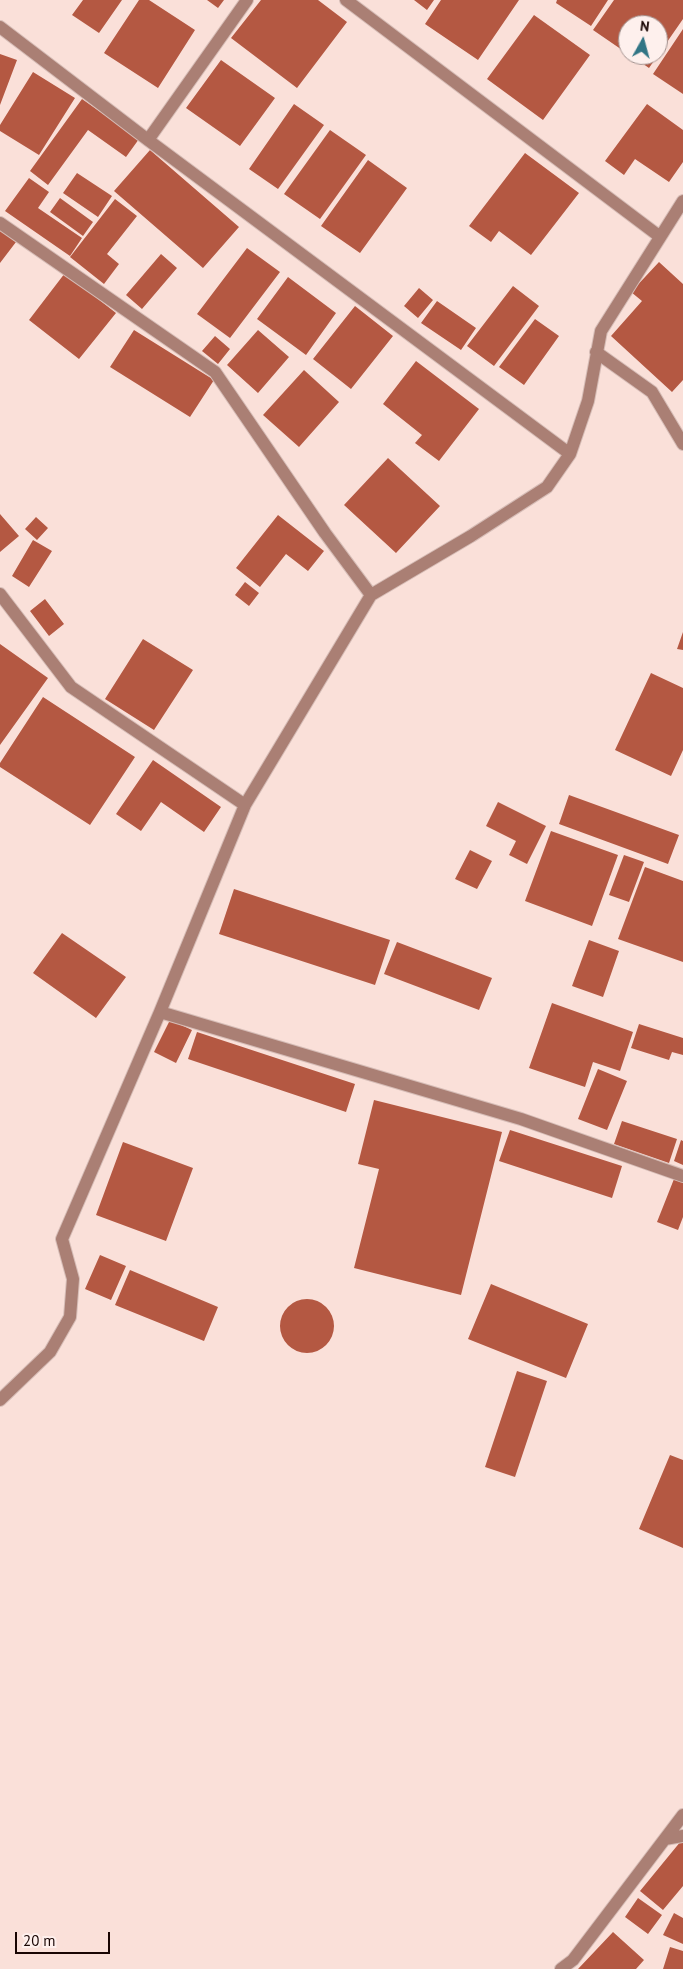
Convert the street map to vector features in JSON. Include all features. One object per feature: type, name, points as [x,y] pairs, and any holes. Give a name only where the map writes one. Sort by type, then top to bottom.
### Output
[{"type":"street","points":[[148,140],[247,0]]},
{"type":"street","points":[[346,0],[659,236]]},
{"type":"street","points":[[0,27],[148,140],[570,454]]},
{"type":"street","points":[[0,1400],[50,1352],[70,1317],[73,1279],[62,1239],[160,1012],[245,806],[372,595],[471,536],[547,487],[570,454],[588,401],[600,331],[683,201]]},
{"type":"street","points":[[0,223],[214,372],[325,533],[372,595]]},
{"type":"street","points":[[596,352],[652,392],[683,444]]},
{"type":"street","points":[[0,594],[71,687],[245,806]]},
{"type":"street","points":[[160,1012],[521,1119],[683,1176]]},
{"type":"street","points":[[561,1969],[573,1960],[683,1815]]},
{"type":"street","points":[[665,1839],[683,1836]]},
{"type":"building","points":[[83,0],[122,0],[99,33],[72,15]]},
{"type":"building","points":[[139,0],[149,0],[195,30],[158,88],[104,53]]},
{"type":"building","points":[[207,0],[224,0],[218,8]]},
{"type":"building","points":[[261,0],[318,0],[347,22],[297,88],[231,38]]},
{"type":"building","points":[[414,0],[434,0],[427,10]]},
{"type":"building","points":[[441,0],[519,0],[478,60],[425,24]]},
{"type":"building","points":[[557,0],[608,0],[591,26],[556,3]]},
{"type":"building","points":[[614,0],[683,0],[683,19],[668,41],[668,15],[618,15],[618,47],[593,30]]},
{"type":"building","points":[[534,15],[590,55],[543,120],[487,79]]},
{"type":"building","points":[[683,29],[683,94],[653,74],[659,65],[668,65],[668,52]]},
{"type":"building","points":[[0,54],[17,60],[0,105]]},
{"type":"building","points":[[221,60],[275,98],[240,146],[186,108]]},
{"type":"building","points":[[33,72],[75,98],[39,155],[0,131],[0,125]]},
{"type":"building","points":[[82,99],[139,139],[126,157],[88,130],[48,185],[30,171]]},
{"type":"building","points":[[294,104],[324,125],[278,189],[249,169]]},
{"type":"building","points":[[647,104],[683,130],[683,162],[669,182],[635,159],[624,175],[605,161]]},
{"type":"building","points":[[330,130],[366,155],[320,219],[284,194]]},
{"type":"building","points":[[150,150],[239,227],[203,268],[114,191]]},
{"type":"building","points":[[525,153],[579,193],[531,255],[499,231],[491,242],[469,226]]},
{"type":"building","points":[[368,160],[407,188],[360,253],[321,226]]},
{"type":"building","points":[[77,173],[112,196],[98,217],[63,193]]},
{"type":"building","points":[[29,178],[49,192],[38,208],[82,238],[70,256],[5,211]]},
{"type":"building","points":[[60,198],[93,222],[83,236],[50,212]]},
{"type":"building","points":[[115,199],[137,216],[107,254],[119,264],[104,284],[70,257]]},
{"type":"building","points":[[0,230],[16,242],[0,263]]},
{"type":"building","points":[[247,248],[280,272],[230,338],[197,314]]},
{"type":"building","points":[[161,254],[177,268],[142,309],[126,295]]},
{"type":"building","points":[[659,262],[683,284],[683,380],[672,392],[611,336],[642,301],[631,292]]},
{"type":"building","points":[[65,273],[116,313],[79,359],[29,320]]},
{"type":"building","points":[[288,277],[336,313],[306,355],[257,319]]},
{"type":"building","points":[[513,286],[539,306],[494,366],[467,346]]},
{"type":"building","points":[[419,288],[433,300],[418,318],[404,306]]},
{"type":"building","points":[[437,301],[476,328],[461,350],[421,323]]},
{"type":"building","points":[[355,306],[393,336],[351,389],[313,359]]},
{"type":"building","points":[[535,319],[559,336],[524,385],[499,367]]},
{"type":"building","points":[[134,330],[214,380],[190,417],[110,367]]},
{"type":"building","points":[[258,330],[289,357],[258,393],[227,365]]},
{"type":"building","points":[[215,336],[230,349],[218,364],[202,351]]},
{"type":"building","points":[[416,361],[479,409],[439,461],[415,443],[422,435],[383,404]]},
{"type":"building","points":[[304,370],[339,402],[299,447],[263,415]]},
{"type":"building","points":[[388,458],[440,506],[396,553],[344,505]]},
{"type":"building","points":[[0,514],[19,536],[0,552]]},
{"type":"building","points":[[278,515],[324,551],[308,571],[286,554],[260,587],[236,568]]},
{"type":"building","points":[[36,517],[48,528],[37,540],[25,529]]},
{"type":"building","points":[[33,540],[52,551],[29,587],[12,576]]},
{"type":"building","points":[[245,582],[259,593],[249,606],[235,595]]},
{"type":"building","points":[[45,599],[64,624],[49,636],[30,611]]},
{"type":"building","points":[[683,632],[683,650],[677,649]]},
{"type":"building","points":[[143,639],[193,670],[154,730],[105,699]]},
{"type":"building","points":[[0,644],[48,678],[0,745]]},
{"type":"building","points":[[651,673],[683,688],[683,750],[671,776],[615,750]]},
{"type":"building","points":[[43,697],[135,757],[90,825],[0,767],[0,763]]},
{"type":"building","points":[[153,760],[221,807],[204,832],[161,802],[141,831],[116,814]]},
{"type":"building","points":[[569,795],[679,835],[668,864],[559,824]]},
{"type":"building","points":[[498,802],[546,826],[527,864],[509,855],[516,841],[486,826]]},
{"type":"building","points":[[551,831],[618,855],[592,926],[525,901]]},
{"type":"building","points":[[470,850],[492,861],[477,889],[455,879]]},
{"type":"building","points":[[624,855],[644,862],[629,902],[609,895]]},
{"type":"building","points":[[645,867],[683,881],[683,962],[618,939]]},
{"type":"building","points":[[234,889],[390,940],[375,985],[219,934]]},
{"type":"building","points":[[62,933],[126,977],[96,1018],[33,973]]},
{"type":"building","points":[[589,940],[619,951],[603,997],[572,986]]},
{"type":"building","points":[[397,942],[492,978],[479,1010],[384,974]]},
{"type":"building","points":[[552,1003],[633,1032],[620,1071],[593,1062],[585,1087],[529,1068]]},
{"type":"building","points":[[170,1020],[192,1030],[176,1063],[154,1052]]},
{"type":"building","points":[[639,1024],[683,1038],[683,1055],[672,1052],[669,1060],[631,1048]]},
{"type":"building","points":[[197,1032],[355,1084],[346,1112],[188,1059]]},
{"type":"building","points":[[598,1069],[627,1081],[607,1130],[578,1119]]},
{"type":"building","points":[[374,1100],[502,1132],[461,1295],[354,1268],[379,1169],[358,1164]]},
{"type":"building","points":[[622,1121],[677,1139],[669,1163],[614,1144]]},
{"type":"building","points":[[510,1130],[622,1166],[612,1198],[499,1161]]},
{"type":"building","points":[[681,1140],[683,1141],[683,1165],[674,1161]]},
{"type":"building","points":[[123,1142],[193,1168],[166,1241],[96,1215]]},
{"type":"building","points":[[674,1179],[683,1182],[683,1217],[678,1230],[657,1222]]},
{"type":"building","points":[[100,1255],[126,1266],[111,1300],[85,1289]]},
{"type":"building","points":[[130,1270],[218,1307],[204,1341],[115,1305]]},
{"type":"building","points":[[491,1284],[588,1324],[566,1378],[468,1339]]},
{"type":"building","points":[[302,1299],[312,1299],[326,1307],[332,1316],[334,1326],[332,1336],[326,1345],[312,1353],[302,1353],[292,1348],[285,1341],[280,1331],[280,1321],[285,1311],[292,1304]]},
{"type":"building","points":[[517,1371],[547,1381],[515,1477],[485,1467]]},
{"type":"building","points":[[670,1455],[683,1460],[683,1548],[639,1529]]},
{"type":"building","points":[[681,1841],[683,1841],[683,1886],[663,1910],[640,1891]]},
{"type":"building","points":[[638,1898],[662,1915],[648,1934],[625,1917]]},
{"type":"building","points":[[674,1913],[683,1918],[683,1944],[663,1935]]},
{"type":"building","points":[[613,1932],[644,1960],[636,1969],[578,1969]]},
{"type":"building","points":[[670,1947],[683,1951],[683,1969],[663,1969]]}]
